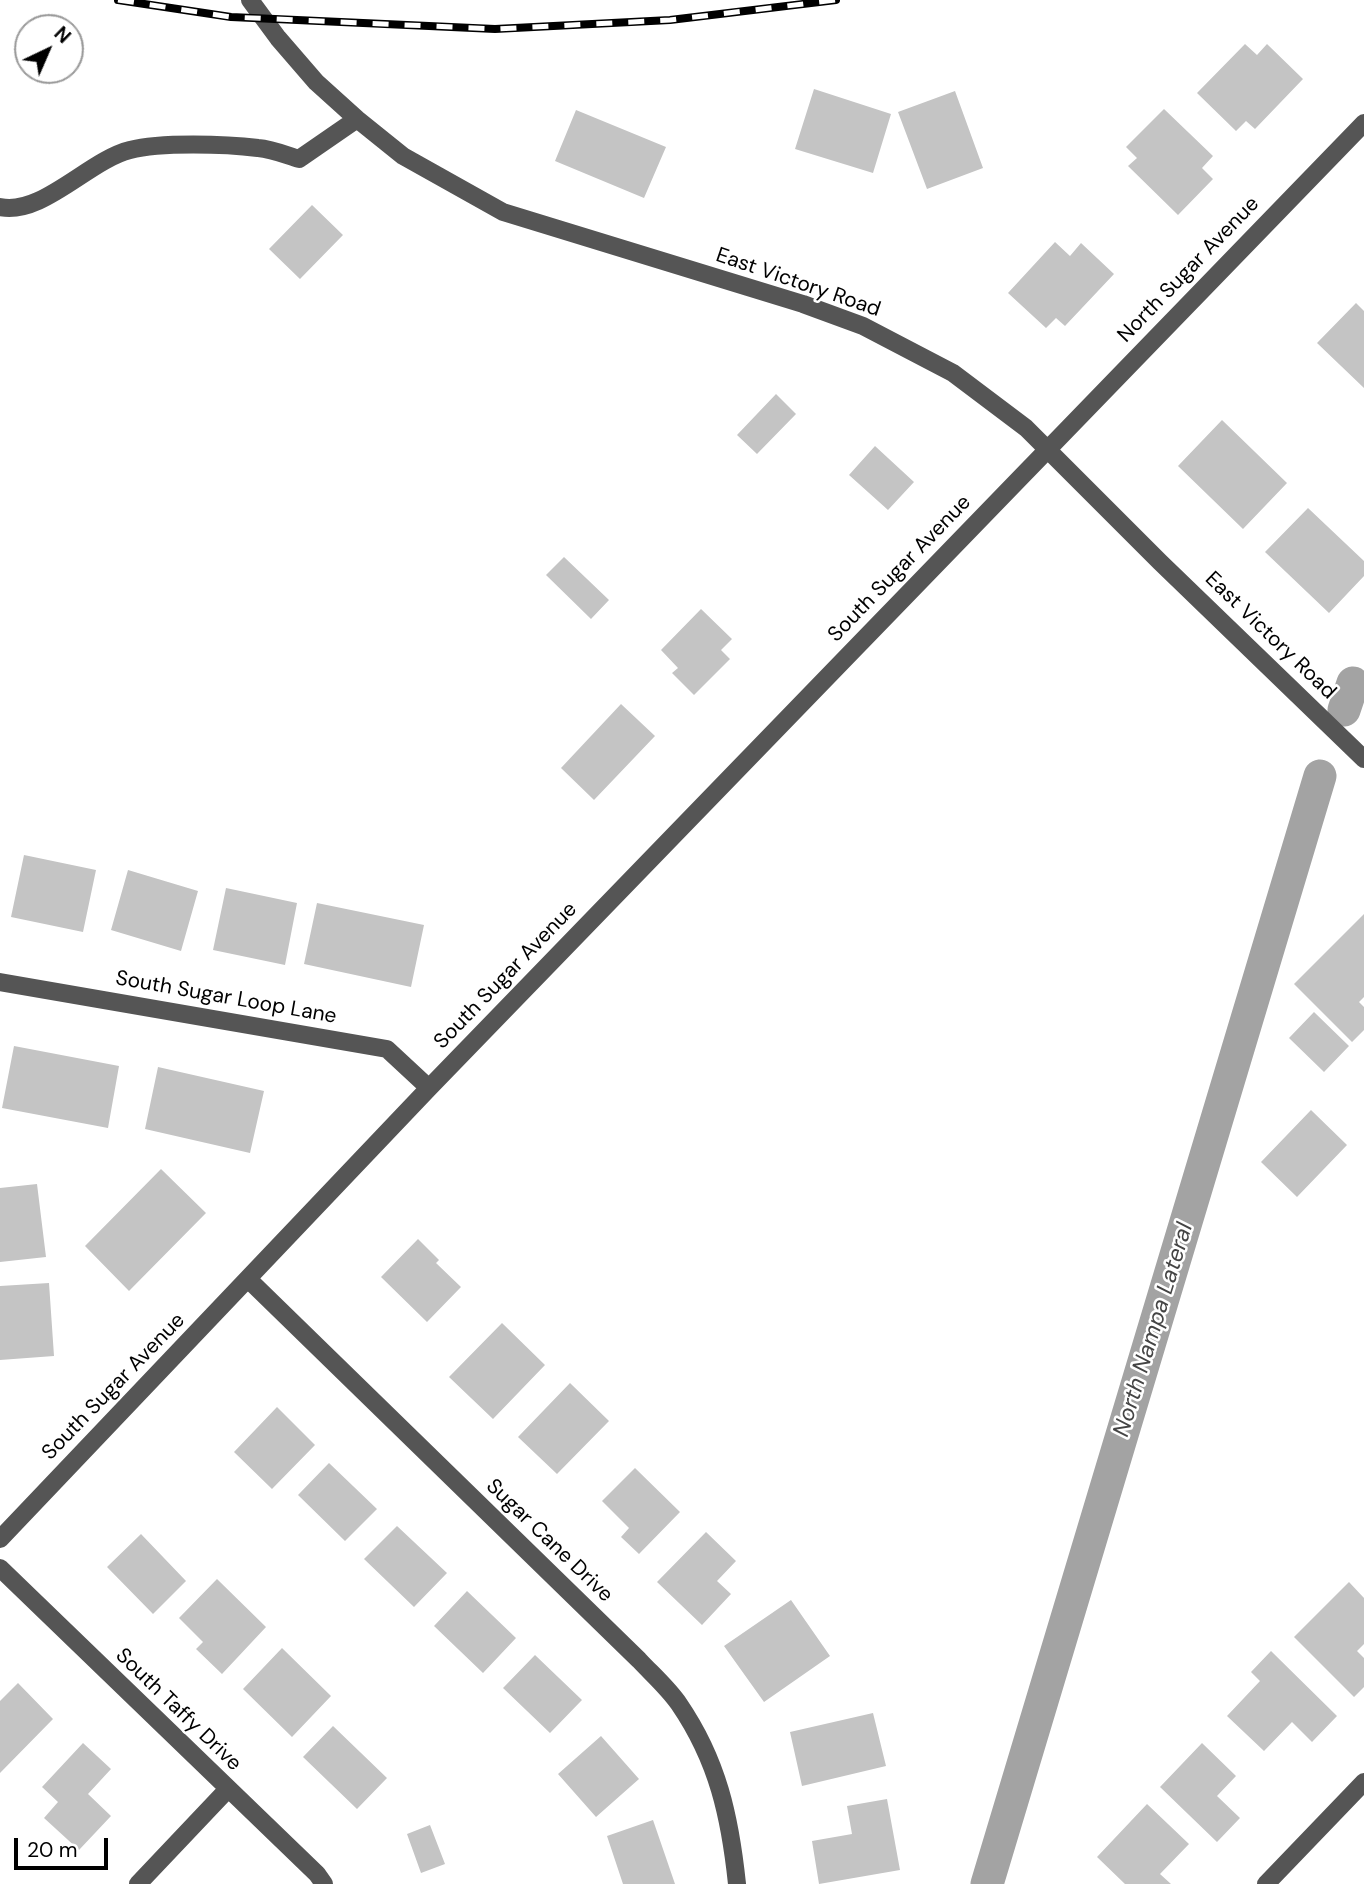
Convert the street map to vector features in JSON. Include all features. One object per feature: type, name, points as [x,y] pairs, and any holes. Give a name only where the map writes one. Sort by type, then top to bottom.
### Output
[{"type":"street","name":"East Victory Road","points":[[250,0],[316,82],[357,119],[403,156],[503,212],[803,304],[863,326],[953,373],[1026,428],[1364,759]]},
{"type":"street","points":[[0,207],[10,209],[52,195],[94,166],[129,150],[166,145],[260,148],[299,159],[357,119]]},
{"type":"street","name":"North Sugar Avenue","points":[[1046,449],[1364,123]]},
{"type":"street","name":"South Sugar Avenue","points":[[0,1539],[429,1088],[1046,449]]},
{"type":"street","name":"South Sugar Loop Lane","points":[[0,982],[387,1049],[429,1088]]},
{"type":"street","name":"Sugar Cane Drive","points":[[248,1279],[639,1660],[678,1702],[706,1749],[724,1799],[737,1884]]},
{"type":"street","name":"South Taffy Drive","points":[[0,1568],[317,1874],[324,1884]]},
{"type":"street","points":[[1266,1884],[1364,1782]]},
{"type":"street","points":[[138,1884],[228,1790]]},
{"type":"building","points":[[1245,44],[1257,55],[1267,44],[1303,79],[1255,129],[1246,121],[1236,131],[1197,93]]},
{"type":"building","points":[[814,89],[891,114],[873,173],[795,149]]},
{"type":"building","points":[[955,91],[983,168],[927,189],[898,112]]},
{"type":"building","points":[[1164,109],[1213,156],[1202,168],[1213,179],[1178,215],[1128,166],[1137,158],[1126,147]]},
{"type":"building","points":[[576,110],[666,147],[644,198],[555,161]]},
{"type":"building","points":[[312,205],[343,235],[300,279],[269,249]]},
{"type":"building","points":[[1055,242],[1070,256],[1081,243],[1114,274],[1065,326],[1056,318],[1046,328],[1008,293]]},
{"type":"building","points":[[1356,303],[1364,311],[1364,388],[1317,343]]},
{"type":"building","points":[[776,394],[796,414],[757,454],[737,435]]},
{"type":"building","points":[[1222,420],[1287,483],[1243,529],[1178,466]]},
{"type":"building","points":[[875,446],[914,482],[888,510],[849,475]]},
{"type":"building","points":[[1308,508],[1364,561],[1364,576],[1329,613],[1265,552]]},
{"type":"building","points":[[564,557],[609,600],[591,619],[546,575]]},
{"type":"building","points":[[701,609],[732,639],[721,650],[730,659],[694,695],[672,673],[678,668],[661,650]]},
{"type":"building","points":[[621,704],[655,736],[594,800],[561,768]]},
{"type":"building","points":[[24,855],[96,870],[83,932],[11,917]]},
{"type":"building","points":[[128,870],[198,891],[181,951],[111,930]]},
{"type":"building","points":[[226,888],[297,903],[285,965],[213,950]]},
{"type":"building","points":[[317,903],[424,925],[411,987],[304,964]]},
{"type":"building","points":[[1364,914],[1364,997],[1359,1002],[1364,1007],[1364,1030],[1352,1042],[1294,984]]},
{"type":"building","points":[[1314,1012],[1349,1046],[1324,1072],[1289,1038]]},
{"type":"building","points":[[14,1046],[119,1066],[108,1128],[2,1108]]},
{"type":"building","points":[[158,1067],[264,1091],[250,1153],[145,1129]]},
{"type":"building","points":[[1311,1110],[1347,1145],[1297,1197],[1261,1162]]},
{"type":"building","points":[[161,1169],[206,1213],[129,1291],[85,1246]]},
{"type":"building","points":[[37,1184],[46,1257],[0,1262],[0,1188]]},
{"type":"building","points":[[418,1239],[439,1260],[436,1263],[461,1287],[427,1322],[381,1277]]},
{"type":"building","points":[[49,1283],[54,1356],[0,1360],[0,1286]]},
{"type":"building","points":[[502,1323],[545,1365],[493,1419],[449,1377]]},
{"type":"building","points":[[570,1383],[609,1421],[557,1474],[518,1437]]},
{"type":"building","points":[[277,1407],[315,1445],[272,1489],[234,1452]]},
{"type":"building","points":[[329,1463],[377,1509],[345,1541],[298,1495]]},
{"type":"building","points":[[635,1468],[680,1512],[639,1554],[621,1537],[629,1528],[602,1501]]},
{"type":"building","points":[[397,1526],[447,1573],[414,1607],[364,1559]]},
{"type":"building","points":[[706,1532],[736,1561],[717,1581],[731,1594],[702,1625],[657,1582]]},
{"type":"building","points":[[141,1534],[186,1581],[153,1614],[107,1567]]},
{"type":"building","points":[[217,1579],[266,1627],[222,1674],[196,1649],[203,1642],[179,1618]]},
{"type":"building","points":[[1349,1582],[1364,1598],[1364,1644],[1357,1651],[1364,1658],[1364,1687],[1354,1697],[1294,1637]]},
{"type":"building","points":[[467,1591],[516,1638],[483,1673],[434,1626]]},
{"type":"building","points":[[791,1600],[830,1656],[764,1702],[724,1646]]},
{"type":"building","points":[[282,1648],[331,1696],[292,1737],[243,1689]]},
{"type":"building","points":[[1271,1651],[1337,1716],[1312,1742],[1292,1722],[1264,1751],[1227,1716],[1260,1681],[1251,1672]]},
{"type":"building","points":[[535,1655],[582,1700],[550,1733],[503,1688]]},
{"type":"building","points":[[18,1683],[53,1719],[0,1773],[0,1701]]},
{"type":"building","points":[[873,1713],[886,1766],[802,1786],[790,1732]]},
{"type":"building","points":[[333,1726],[387,1778],[357,1809],[303,1757]]},
{"type":"building","points":[[601,1736],[639,1779],[596,1817],[558,1774]]},
{"type":"building","points":[[83,1743],[111,1769],[88,1794],[111,1816],[79,1850],[44,1818],[58,1802],[42,1787]]},
{"type":"building","points":[[1202,1743],[1236,1776],[1217,1796],[1240,1818],[1217,1842],[1160,1787]]},
{"type":"building","points":[[887,1799],[900,1870],[819,1884],[812,1841],[852,1834],[847,1806]]},
{"type":"building","points":[[1147,1804],[1189,1844],[1160,1874],[1171,1884],[1125,1884],[1097,1857]]},
{"type":"building","points":[[653,1820],[675,1884],[623,1884],[607,1836]]},
{"type":"building","points":[[430,1825],[445,1864],[421,1873],[407,1834]]},
{"type":"waterway","name":"North Nampa Lateral","points":[[1344,710],[1353,683]]},
{"type":"waterway","name":"North Nampa Lateral","points":[[987,1884],[1320,776]]},
{"type":"railway","points":[[118,0],[231,17],[495,29],[670,20],[836,0]]}]
